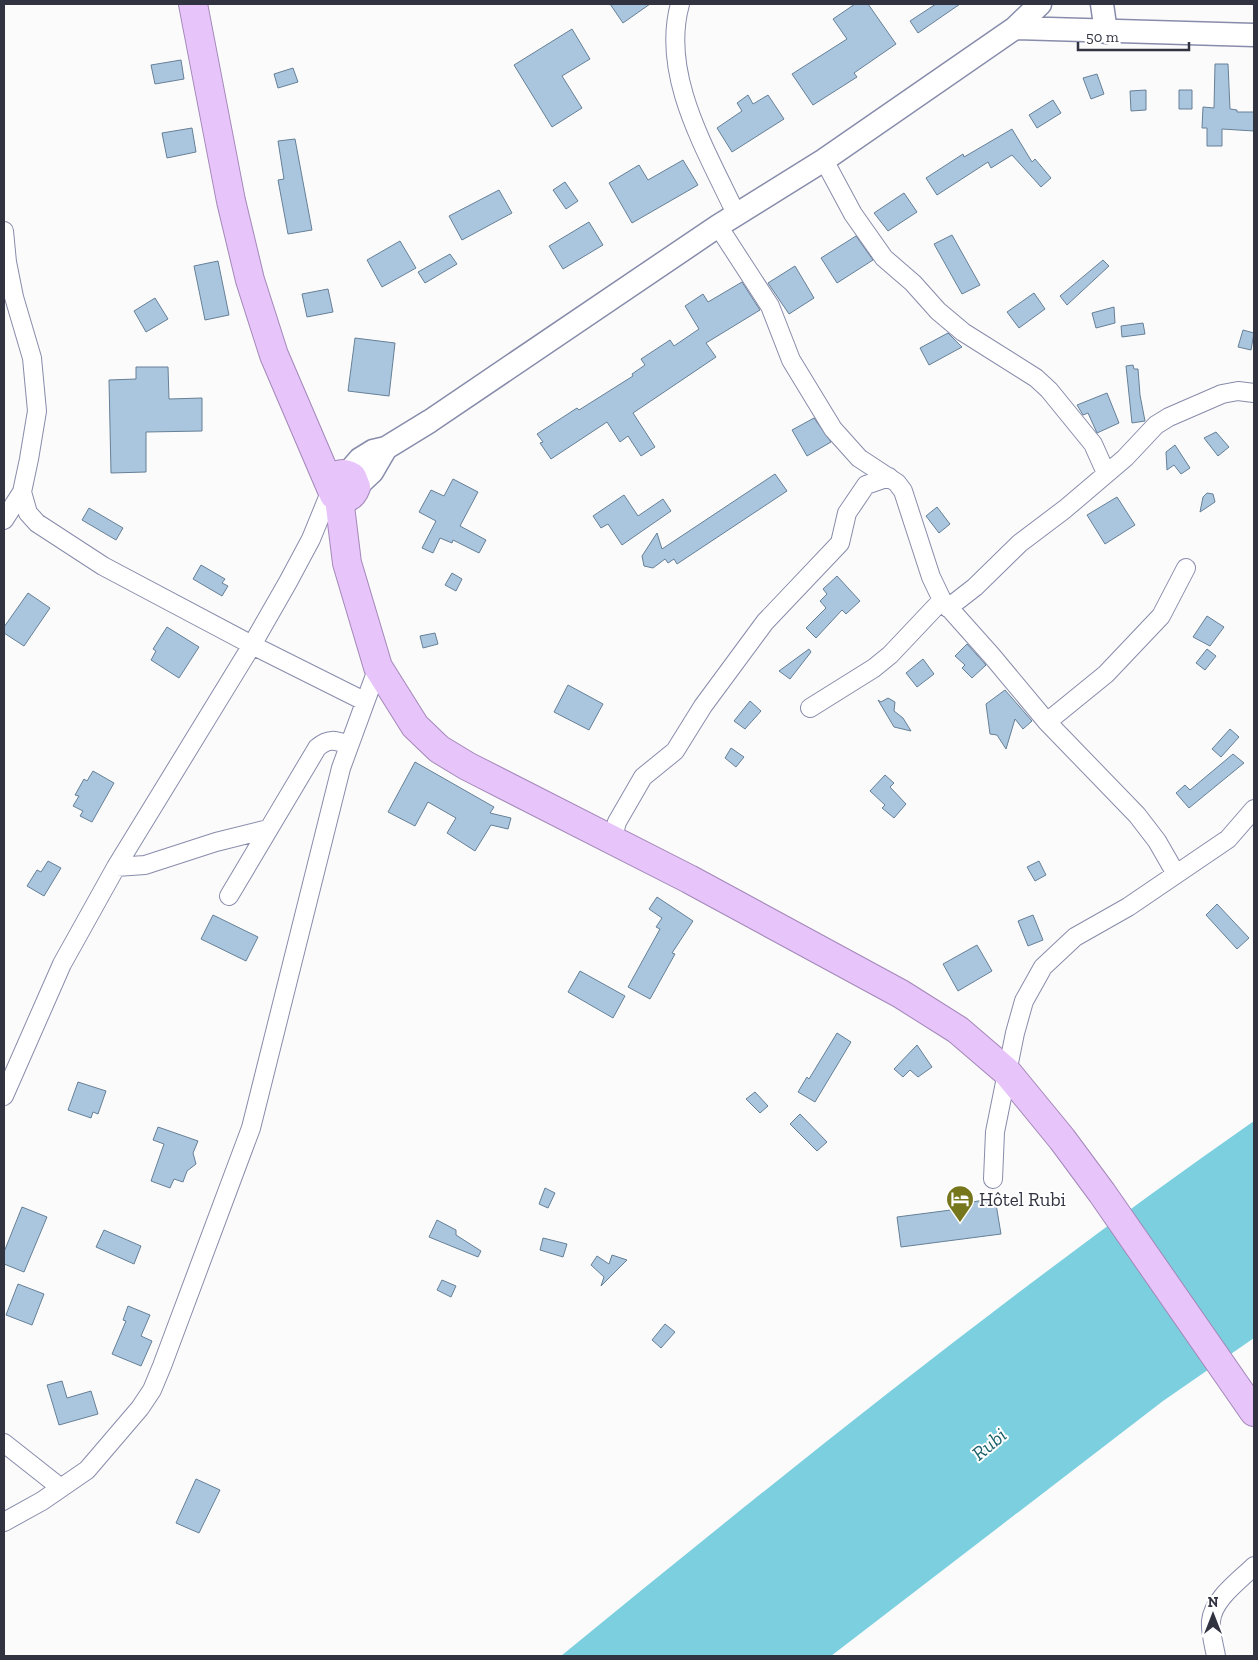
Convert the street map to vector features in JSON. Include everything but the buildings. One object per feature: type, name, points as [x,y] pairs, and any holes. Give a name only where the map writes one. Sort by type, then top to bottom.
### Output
[{"type":"highway","points":[[194,4],[231,201],[250,280],[274,355],[304,427],[334,456],[341,484],[347,563],[378,667],[415,726],[439,749],[467,766],[612,840],[901,994],[958,1030],[1007,1072],[1102,1193],[1254,1412]]},
{"type":"street","points":[[680,4],[675,39],[680,78],[691,116],[727,220],[770,306],[791,360],[817,405],[833,428],[859,458],[897,482],[903,491],[931,577],[945,604],[992,656],[1047,722],[1136,815],[1157,842],[1176,874]]},
{"type":"street","points":[[4,1096],[62,964],[116,868],[252,645],[341,484],[372,472],[386,448],[727,220],[824,160],[1015,28],[1040,4]]},
{"type":"street","points":[[1102,4],[1106,32]]},
{"type":"street","points":[[1015,28],[1106,32],[1172,31],[1254,35]]},
{"type":"street","points":[[824,160],[853,214],[884,258],[913,283],[938,311],[963,332],[1036,378],[1049,390],[1093,444],[1106,473]]},
{"type":"street","points":[[4,231],[10,280],[32,358],[36,380],[37,411],[30,459],[22,492],[6,518]]},
{"type":"street","points":[[810,708],[874,668],[945,604],[975,587],[1020,543],[1065,509],[1126,458],[1156,425],[1169,417],[1230,391],[1254,393]]},
{"type":"street","points":[[612,840],[617,822],[643,777],[675,751],[703,706],[765,622],[840,543],[847,513],[866,485],[866,477],[859,458]]},
{"type":"street","points":[[866,485],[889,477]]},
{"type":"street","points":[[22,492],[28,513],[46,530],[103,566],[252,645],[364,701]]},
{"type":"street","points":[[6,518],[28,513]]},
{"type":"street","points":[[1047,722],[1106,674],[1161,616],[1173,597],[1186,568]]},
{"type":"street","points":[[4,1522],[87,1470],[117,1437],[152,1390],[251,1128],[349,745],[378,667]]},
{"type":"street","points":[[229,896],[317,748],[324,742],[333,740],[349,745]]},
{"type":"street","points":[[993,1179],[995,1132],[1007,1072],[1024,1001],[1043,967],[1075,937],[1128,906],[1228,840],[1254,809]]},
{"type":"street","points":[[116,868],[146,865],[216,842],[268,829]]},
{"type":"street","points":[[4,1443],[61,1488]]},
{"type":"street","points":[[1216,1656],[1211,1620],[1215,1608],[1221,1599],[1254,1566]]},
{"type":"water","name":"Rubi","points":[[1254,1121],[1254,1338],[1163,1401],[831,1656],[561,1656],[817,1449],[989,1315],[1165,1184]]},
{"type":"place","name":"Hôtel Rubi","points":[[960,1223]]}]
